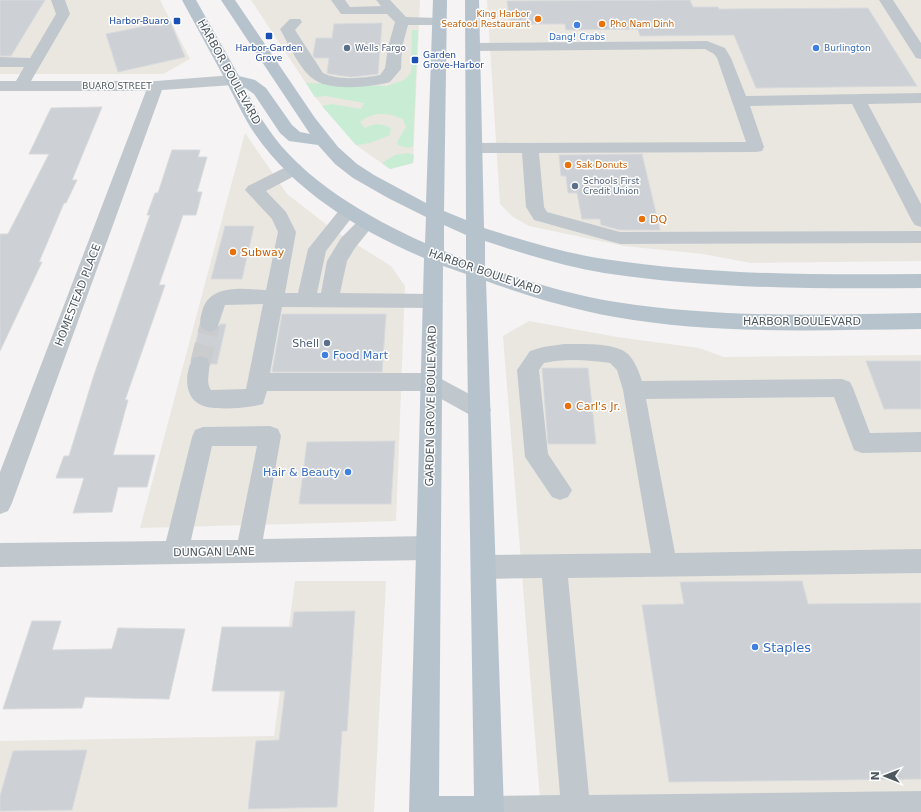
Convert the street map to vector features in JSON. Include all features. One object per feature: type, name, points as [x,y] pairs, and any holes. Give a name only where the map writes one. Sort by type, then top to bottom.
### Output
[{"type":"main road","name":"HARBOR BOULEVARD","points":[[189,0],[264,135],[294,168],[310,183],[347,212],[366,223],[436,255],[528,290],[638,313],[730,320],[822,322],[921,321]]},
{"type":"main road","points":[[228,0],[321,140],[351,168],[389,192],[475,232],[590,263],[674,276],[781,282],[921,281]]},
{"type":"main road","points":[[461,42],[472,0]]},
{"type":"main road","points":[[422,812],[489,812],[474,148],[461,42],[449,13],[440,11]]},
{"type":"main road","name":"GARDEN GROVE BOULEVARD","points":[[422,812],[430,382],[436,255],[440,11]]},
{"type":"main road","points":[[233,80],[250,83],[260,91],[286,129],[294,137],[321,140]]},
{"type":"main road","points":[[822,322],[830,310],[833,309],[921,306]]},
{"type":"street","points":[[21,86],[63,14],[58,0]]},
{"type":"street","points":[[338,0],[346,10],[387,5],[402,21]]},
{"type":"street","points":[[886,0],[921,55]]},
{"type":"street","points":[[402,21],[440,11]]},
{"type":"street","points":[[295,22],[287,29],[316,76],[326,80],[375,81],[385,79],[393,69],[395,47],[402,21]]},
{"type":"street","points":[[461,42],[707,45],[720,51],[724,58],[756,147],[474,148]]},
{"type":"street","points":[[0,62],[35,62]]},
{"type":"street","name":"BUARO STREET","points":[[0,86],[156,86],[233,80]]},
{"type":"street","name":"HOMESTEAD PLACE","points":[[0,503],[156,86]]},
{"type":"street","points":[[857,98],[916,203],[921,221]]},
{"type":"street","points":[[740,101],[921,98]]},
{"type":"street","points":[[530,148],[535,207],[540,216],[620,238],[689,239],[921,237]]},
{"type":"street","points":[[200,364],[197,379],[198,388],[202,395],[208,399],[255,398],[287,232],[280,216],[254,190],[294,168]]},
{"type":"street","points":[[306,300],[317,249],[347,212]]},
{"type":"street","points":[[329,300],[337,261],[348,243],[366,223]]},
{"type":"street","points":[[210,324],[214,306],[218,300],[226,298],[433,301]]},
{"type":"street","points":[[560,490],[537,457],[528,370],[538,356],[550,353],[606,354],[616,356],[625,364],[634,390],[665,564]]},
{"type":"street","points":[[258,382],[430,382],[480,410]]},
{"type":"street","points":[[634,390],[842,388],[862,443],[921,442]]},
{"type":"street","points":[[176,552],[203,437],[270,436],[248,551]]},
{"type":"street","name":"DUNGAN LANE","points":[[0,555],[428,548]]},
{"type":"street","points":[[484,567],[921,561]]},
{"type":"street","points":[[554,566],[576,811]]},
{"type":"street","points":[[489,812],[921,806]]},
{"type":"shaded area","points":[[0,0],[160,0],[190,59],[163,74],[0,74]]},
{"type":"shaded area","points":[[251,0],[420,0],[413,163],[390,169],[356,145],[315,97]]},
{"type":"shaded area","points":[[487,0],[921,0],[921,261],[751,263],[703,254],[624,246],[529,226],[513,217],[500,204]]},
{"type":"shaded area","points":[[245,133],[287,194],[336,232],[391,266],[405,286],[396,521],[140,528]]},
{"type":"shaded area","points":[[529,321],[617,337],[699,348],[724,357],[921,355],[921,812],[541,812],[503,336]]},
{"type":"shaded area","points":[[295,581],[386,581],[374,812],[0,812],[0,741],[274,736]]},
{"type":"green space","points":[[412,30],[418,30],[413,146],[408,148],[398,145],[397,142],[406,127],[403,119],[386,114],[370,116],[360,122],[365,128],[378,124],[387,126],[391,128],[390,135],[370,143],[356,145],[322,106],[331,104],[361,109],[364,103],[326,96],[315,97],[306,83],[387,86],[404,80],[411,73]]},
{"type":"green space","points":[[408,153],[414,155],[413,163],[390,169],[382,163],[395,155]]},
{"type":"building","points":[[0,0],[45,0],[11,56],[0,56]]},
{"type":"building","name":"Burlington","points":[[690,0],[693,7],[718,7],[719,9],[868,8],[917,86],[756,88],[734,35],[640,36],[638,29],[566,30],[565,24],[510,24],[507,1]]},
{"type":"building","points":[[170,21],[185,57],[118,72],[106,34]]},
{"type":"building","name":"Wells Fargo","points":[[382,23],[378,74],[351,77],[330,74],[327,73],[329,58],[315,58],[313,56],[316,38],[332,38],[334,24]]},
{"type":"building","points":[[102,107],[72,180],[77,180],[66,203],[64,203],[39,262],[42,262],[0,351],[0,234],[8,234],[49,154],[29,154],[51,108]]},
{"type":"building","points":[[172,150],[200,150],[198,157],[207,157],[197,192],[202,192],[196,215],[183,215],[159,285],[165,285],[125,400],[128,400],[113,455],[155,455],[147,487],[118,487],[112,512],[73,513],[84,478],[56,478],[64,456],[69,456],[94,375],[150,215],[147,215],[155,193],[158,193]]},
{"type":"building","points":[[642,154],[660,230],[620,230],[601,225],[600,219],[582,219],[577,193],[568,193],[566,176],[561,176],[559,155]]},
{"type":"building","name":"Subway","points":[[225,226],[254,226],[242,279],[211,279]]},
{"type":"building","name":"Shell","points":[[282,314],[386,314],[382,372],[272,372]]},
{"type":"building","points":[[220,324],[226,324],[217,364],[210,364],[208,357],[200,355],[192,357],[200,326],[202,330],[211,333],[218,330]]},
{"type":"building","points":[[866,361],[921,361],[921,409],[884,409]]},
{"type":"building","name":"Carl's Jr.","points":[[542,368],[588,368],[596,444],[548,444]]},
{"type":"building","points":[[395,441],[391,504],[299,504],[307,442]]},
{"type":"building","points":[[802,581],[808,604],[921,603],[921,779],[669,782],[642,605],[684,604],[680,582]]},
{"type":"building","points":[[355,611],[347,731],[342,731],[337,807],[248,809],[256,741],[279,740],[285,691],[212,691],[222,627],[292,627],[294,612]]},
{"type":"building","points":[[32,621],[61,621],[52,650],[112,649],[118,628],[185,629],[169,699],[85,697],[82,708],[3,709]]},
{"type":"building","points":[[87,750],[72,810],[0,811],[0,796],[13,751]]},
{"type":"tunnel","points":[[200,364],[210,324]]},
{"type":"place","name":"King Harbor Seafood Restaurant","points":[[538,19]]},
{"type":"place","name":"Harbor-Buaro","points":[[177,21]]},
{"type":"place","name":"Pho Nam Dinh","points":[[602,24]]},
{"type":"place","name":"Dang! Crabs","points":[[577,25]]},
{"type":"place","name":"Harbor-Garden Grove","points":[[269,36]]},
{"type":"place","name":"Wells Fargo","points":[[347,48]]},
{"type":"place","name":"Burlington","points":[[816,48]]},
{"type":"place","name":"Garden Grove-Harbor","points":[[415,60]]},
{"type":"place","name":"Sak Donuts","points":[[568,165]]},
{"type":"place","name":"Schools First Credit Union","points":[[575,186]]},
{"type":"place","name":"DQ","points":[[642,219]]},
{"type":"place","name":"Subway","points":[[233,252]]},
{"type":"place","name":"Shell","points":[[327,343]]},
{"type":"place","name":"Food Mart","points":[[325,355]]},
{"type":"place","name":"Carl's Jr.","points":[[568,406]]},
{"type":"place","name":"Hair & Beauty","points":[[348,472]]},
{"type":"place","name":"Staples","points":[[755,647]]}]
